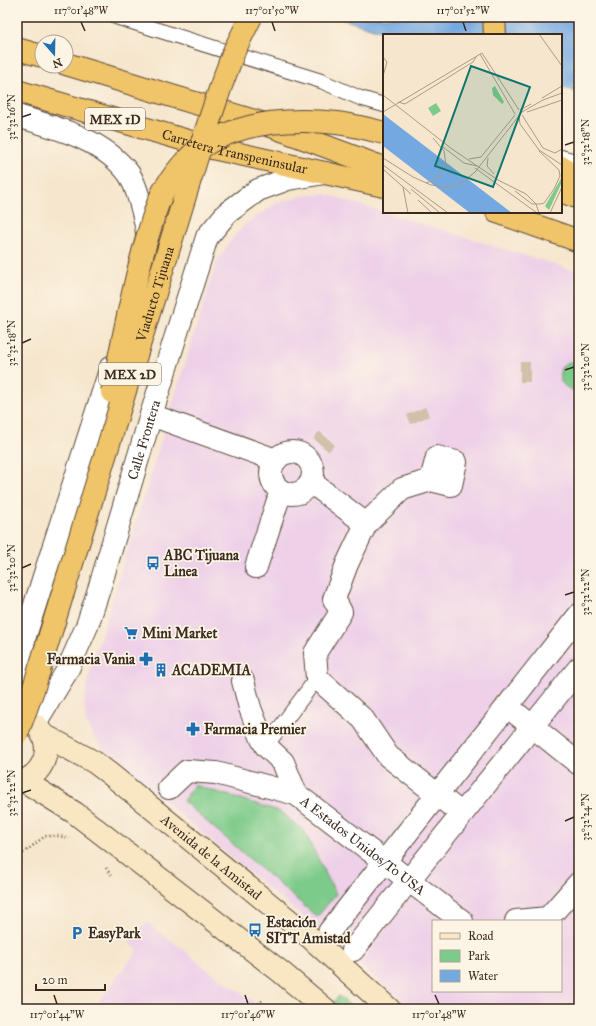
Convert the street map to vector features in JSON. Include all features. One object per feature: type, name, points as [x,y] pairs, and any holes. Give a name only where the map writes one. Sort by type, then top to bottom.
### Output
[{"type":"highway","name":"Viaducto Tijuana","points":[[26,725],[93,476],[134,347],[164,235],[212,80],[240,17]]},
{"type":"highway","name":"Viaducto Tijuana","points":[[26,725],[34,687],[200,150],[222,83],[235,49],[250,17]]},
{"type":"highway","points":[[494,17],[495,34]]},
{"type":"highway","points":[[17,49],[34,54]]},
{"type":"highway","points":[[74,66],[271,126],[383,168]]},
{"type":"highway","name":"Carretera Transpeninsular","points":[[17,91],[212,148],[327,172],[383,186]]},
{"type":"highway","points":[[93,476],[139,267],[154,215],[164,191],[175,174],[208,142],[227,133],[248,127],[274,122],[306,121],[337,123],[383,133]]},
{"type":"highway","points":[[562,168],[579,181]]},
{"type":"highway","points":[[562,191],[579,198]]},
{"type":"highway","points":[[497,213],[579,241]]},
{"type":"main road","points":[[20,782],[32,776],[43,765],[45,744],[26,725]]},
{"type":"main road","name":"Avenida de la Amistad","points":[[26,725],[94,762],[110,774],[312,939],[389,1009]]},
{"type":"main road","points":[[20,782],[75,813],[281,972],[325,1009]]},
{"type":"street","points":[[17,116],[71,132],[96,146],[115,160],[129,175],[138,194],[144,213],[147,239],[143,264],[25,636],[17,671]]},
{"type":"street","name":"Calle Frontera","points":[[26,725],[67,671],[87,626],[207,237],[227,213],[258,190],[288,179],[327,172]]},
{"type":"street","points":[[152,415],[276,460]]},
{"type":"street","points":[[286,453],[298,453],[308,459],[313,470],[312,482],[304,491],[292,495],[281,492],[273,482],[271,471],[276,460],[286,453]]},
{"type":"street","points":[[431,480],[402,489],[366,524],[347,564],[334,599],[341,612],[315,653],[317,678],[363,719],[388,756],[462,814]]},
{"type":"street","points":[[312,482],[366,524]]},
{"type":"street","points":[[256,567],[281,492]]},
{"type":"street","points":[[329,932],[579,615]]},
{"type":"street","points":[[353,950],[579,668]]},
{"type":"street","points":[[243,681],[250,708],[262,739],[266,746],[283,762],[296,794]]},
{"type":"street","points":[[507,706],[579,764]]},
{"type":"street","name":"A Estados Unidos/To USA","points":[[169,788],[187,771],[216,773],[296,794],[461,920]]},
{"type":"street","points":[[527,920],[548,918],[569,904],[579,882]]},
{"type":"lane","points":[[116,17],[321,81],[360,98],[383,105]]},
{"type":"lane","points":[[562,157],[579,162]]},
{"type":"lane","points":[[266,746],[317,678]]},
{"type":"path","points":[[17,858],[45,836],[60,836],[72,840]]},
{"type":"path","points":[[104,864],[111,875]]},
{"type":"path","points":[[252,1009],[263,1000]]},
{"type":"shaded area","points":[[325,194],[579,272],[579,1009],[412,1009],[105,751],[93,736],[86,721],[84,703],[88,678],[216,263],[233,237],[248,222],[277,203],[302,196]]},
{"type":"shaded area","points":[[147,922],[208,970],[265,1009],[93,1009],[138,950],[129,943]]},
{"type":"green space","points":[[569,362],[579,364],[579,387],[571,390],[564,386],[560,378],[561,368]]},
{"type":"green space","points":[[194,785],[279,811],[304,831],[336,894],[317,917],[183,801]]},
{"type":"green space","points":[[339,996],[354,1009],[339,1009],[332,1003]]},
{"type":"water","points":[[335,17],[579,17],[579,93],[562,87],[562,34],[390,34]]},
{"type":"tunnel","points":[[520,372],[530,372]]},
{"type":"tunnel","points":[[416,411],[420,420]]},
{"type":"tunnel","points":[[321,445],[327,438]]},
{"type":"place","name":"ABC Tijuana Linea","points":[[153,563]]},
{"type":"place","name":"Mini Market","points":[[131,633]]},
{"type":"place","name":"Farmacia Vania","points":[[146,659]]},
{"type":"place","name":"ACADEMIA","points":[[161,670]]},
{"type":"place","name":"Farmacia Premier","points":[[193,729]]},
{"type":"place","name":"Estación SITT Amistad","points":[[255,930]]},
{"type":"place","name":"EasyPark","points":[[77,933]]}]
